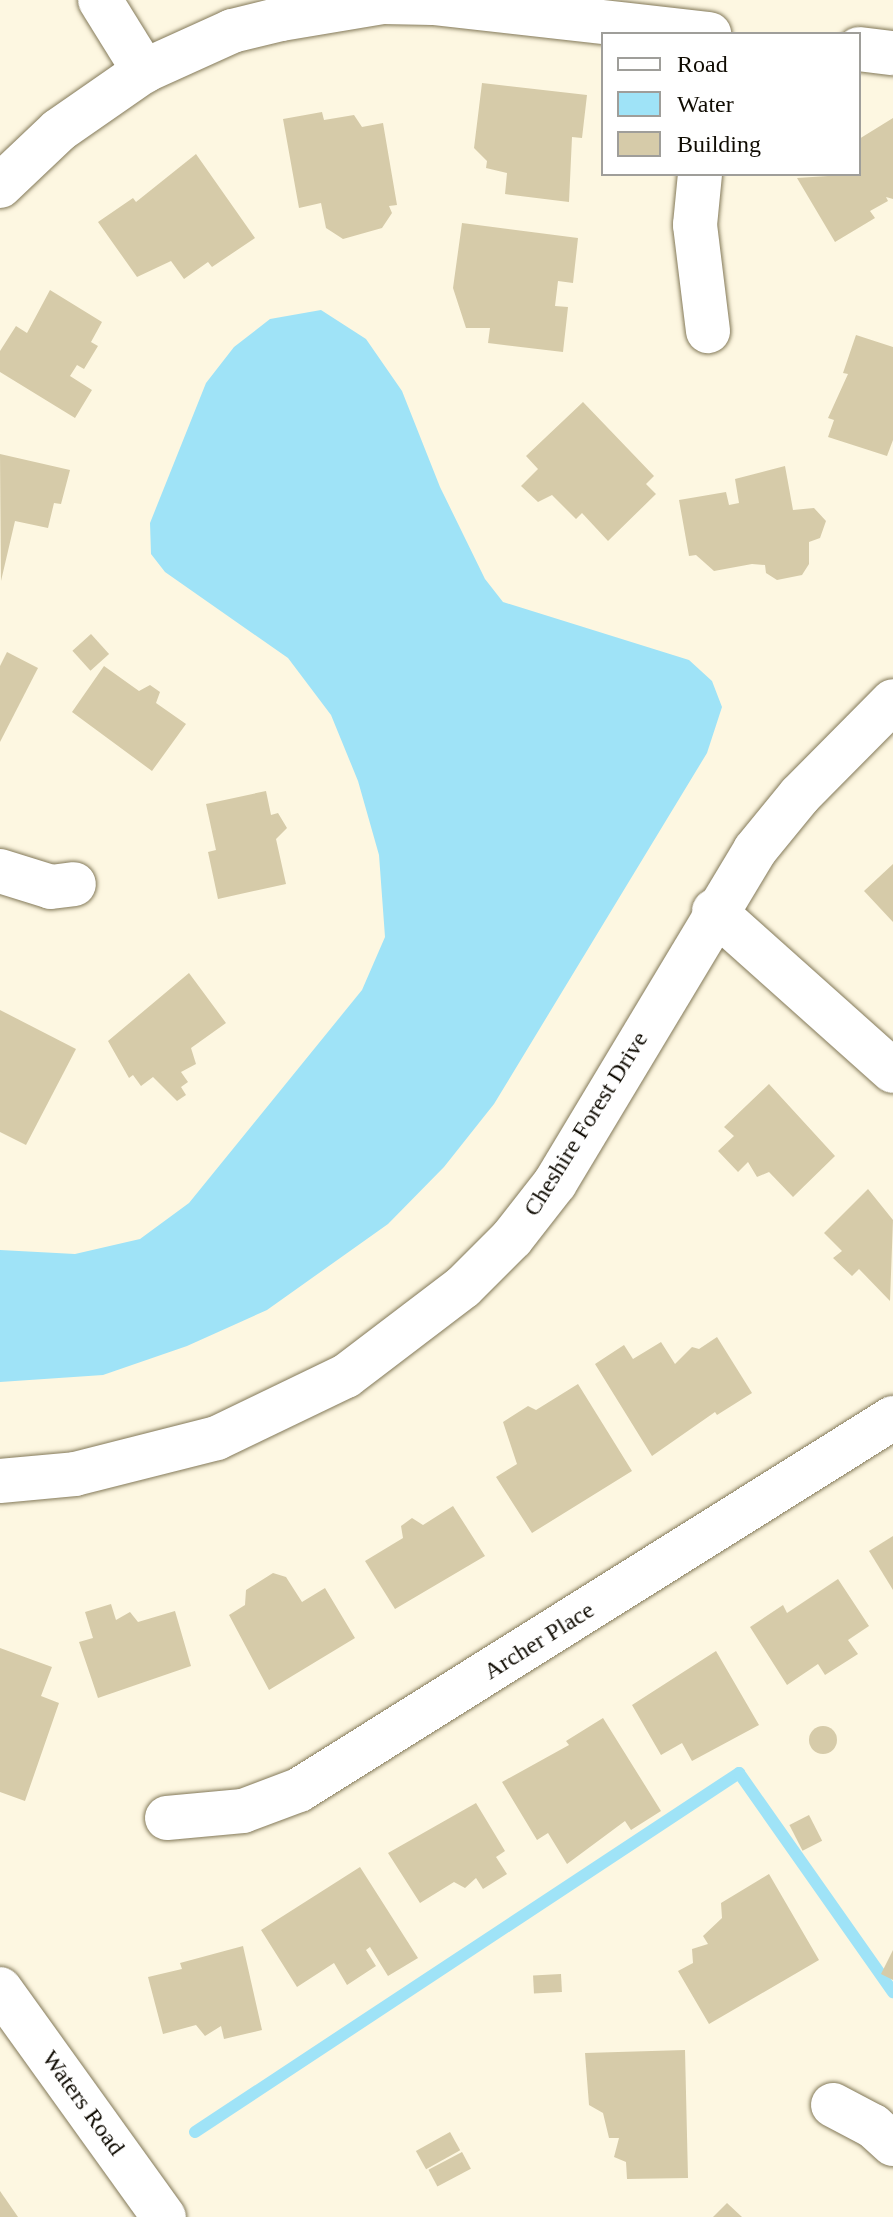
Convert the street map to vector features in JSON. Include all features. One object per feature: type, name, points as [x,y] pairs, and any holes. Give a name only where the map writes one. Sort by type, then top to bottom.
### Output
[{"type":"street","points":[[100,0],[144,71]]},
{"type":"street","points":[[0,186],[59,130],[144,71],[232,31],[383,2],[536,12],[693,32]]},
{"type":"street","points":[[861,49],[893,53]]},
{"type":"street","points":[[700,176],[695,225],[708,331]]},
{"type":"street","name":"Cheshire Forest Drive","points":[[0,1481],[75,1474],[217,1438],[346,1376],[405,1335],[512,1238],[555,1183],[714,911],[800,795],[893,701]]},
{"type":"street","points":[[0,871],[24,882],[74,884]]},
{"type":"street","points":[[714,911],[893,1071]]},
{"type":"street","name":"Archer Place","points":[[167,1818],[243,1811],[299,1790],[893,1418]]},
{"type":"street","name":"Waters Road","points":[[0,1989],[164,2217]]},
{"type":"street","points":[[833,2105],[873,2126],[893,2144]]},
{"type":"water","points":[[321,310],[366,339],[402,391],[440,487],[485,579],[503,602],[689,660],[712,681],[722,707],[707,753],[494,1104],[444,1167],[388,1224],[267,1310],[187,1346],[103,1375],[0,1382],[0,1250],[75,1254],[140,1239],[189,1203],[362,990],[385,937],[379,855],[358,781],[331,715],[288,658],[165,572],[151,554],[150,523],[206,383],[234,347],[270,319]]},
{"type":"building","points":[[482,83],[587,95],[582,138],[572,137],[569,202],[505,194],[507,173],[486,168],[487,161],[474,148]]},
{"type":"building","points":[[322,112],[324,120],[354,115],[362,127],[383,123],[397,205],[389,206],[392,213],[382,228],[343,239],[326,228],[321,203],[299,208],[283,119]]},
{"type":"building","points":[[893,118],[893,199],[886,197],[888,201],[870,211],[875,218],[835,242],[797,178],[861,176],[861,138]]},
{"type":"building","points":[[196,154],[255,238],[212,267],[208,262],[184,279],[171,261],[137,277],[98,222],[133,198],[136,202]]},
{"type":"building","points":[[462,223],[578,238],[573,283],[558,281],[555,306],[568,307],[563,352],[488,343],[490,328],[466,328],[453,288]]},
{"type":"building","points":[[50,290],[102,322],[91,342],[98,346],[84,369],[77,365],[70,376],[92,390],[75,418],[0,372],[0,351],[16,326],[27,333]]},
{"type":"building","points":[[856,335],[893,347],[893,440],[887,456],[828,437],[834,420],[828,418],[848,374],[843,373]]},
{"type":"building","points":[[583,402],[654,476],[646,484],[656,494],[608,541],[582,513],[576,519],[552,495],[538,502],[521,486],[538,469],[526,456]]},
{"type":"building","points":[[0,454],[70,470],[61,504],[54,503],[48,528],[15,521],[1,581]]},
{"type":"building","points":[[785,466],[793,510],[814,508],[826,521],[820,538],[809,542],[809,564],[802,575],[777,580],[766,573],[765,565],[752,564],[714,571],[696,555],[689,556],[679,500],[726,492],[729,505],[739,503],[735,479]]},
{"type":"building","points":[[91,634],[109,654],[90,671],[72,651]]},
{"type":"building","points":[[7,652],[38,668],[0,742],[0,666]]},
{"type":"building","points":[[104,666],[139,691],[150,685],[160,692],[156,703],[186,724],[152,771],[72,712]]},
{"type":"building","points":[[266,791],[271,815],[278,813],[287,828],[276,839],[286,884],[218,899],[208,852],[216,850],[206,804]]},
{"type":"building","points":[[893,864],[893,922],[864,891]]},
{"type":"building","points":[[189,973],[226,1023],[191,1048],[196,1064],[181,1072],[188,1082],[181,1087],[186,1095],[177,1101],[153,1077],[141,1086],[133,1075],[129,1078],[108,1041]]},
{"type":"building","points":[[0,1010],[76,1049],[26,1145],[0,1132]]},
{"type":"building","points":[[769,1084],[835,1156],[793,1197],[769,1172],[757,1177],[748,1162],[738,1172],[718,1151],[734,1136],[724,1127]]},
{"type":"building","points":[[868,1189],[893,1220],[890,1301],[859,1269],[852,1276],[833,1258],[842,1251],[824,1233]]},
{"type":"building","points":[[717,1337],[752,1393],[717,1415],[715,1412],[652,1456],[595,1364],[624,1345],[633,1359],[661,1342],[675,1364],[692,1347],[699,1349]]},
{"type":"building","points":[[578,1384],[632,1471],[532,1533],[496,1477],[517,1464],[503,1422],[528,1406],[536,1410]]},
{"type":"building","points":[[453,1506],[485,1556],[395,1609],[365,1561],[403,1538],[401,1526],[412,1518],[423,1525]]},
{"type":"building","points":[[893,1536],[893,1590],[869,1551]]},
{"type":"building","points":[[273,1573],[286,1577],[302,1602],[325,1588],[355,1638],[269,1690],[229,1615],[245,1605],[246,1590]]},
{"type":"building","points":[[838,1579],[869,1626],[848,1640],[858,1654],[825,1675],[818,1664],[787,1685],[750,1627],[783,1605],[787,1613]]},
{"type":"building","points":[[111,1604],[116,1620],[130,1612],[138,1622],[175,1611],[191,1666],[98,1698],[79,1642],[93,1638],[85,1612]]},
{"type":"building","points":[[0,1648],[52,1667],[41,1696],[59,1703],[25,1801],[0,1792]]},
{"type":"building","points":[[716,1651],[759,1725],[692,1761],[682,1743],[661,1755],[632,1705]]},
{"type":"building","points":[[603,1718],[661,1811],[631,1830],[625,1821],[567,1864],[548,1833],[537,1840],[502,1782],[569,1745],[566,1741]]},
{"type":"building","points":[[823,1726],[833,1730],[837,1740],[833,1750],[823,1754],[813,1750],[809,1740],[813,1730]]},
{"type":"building","points":[[476,1803],[505,1851],[496,1857],[507,1874],[483,1889],[476,1878],[465,1888],[454,1882],[420,1903],[388,1853]]},
{"type":"building","points":[[809,1815],[822,1841],[803,1851],[789,1825]]},
{"type":"building","points":[[360,1867],[418,1958],[388,1976],[370,1947],[366,1950],[376,1966],[347,1985],[334,1963],[297,1987],[261,1930]]},
{"type":"building","points":[[769,1874],[819,1960],[709,2024],[678,1971],[693,1963],[692,1949],[708,1944],[703,1936],[722,1918],[721,1903]]},
{"type":"building","points":[[243,1946],[262,2030],[224,2039],[221,2026],[205,2036],[196,2025],[163,2034],[148,1977],[182,1969],[180,1963]]},
{"type":"building","points":[[893,1950],[893,1980],[881,1974]]},
{"type":"building","points":[[561,1974],[562,1992],[534,1993],[533,1975]]},
{"type":"building","points":[[685,2050],[688,2178],[627,2179],[626,2162],[614,2157],[619,2138],[609,2138],[603,2113],[589,2105],[585,2053]]},
{"type":"building","points":[[450,2132],[460,2150],[426,2169],[416,2151]]},
{"type":"building","points":[[462,2152],[471,2169],[437,2187],[428,2170]]},
{"type":"building","points":[[0,2191],[18,2217],[0,2217]]},
{"type":"building","points":[[727,2203],[742,2217],[713,2217]]},
{"type":"waterway","points":[[195,2132],[739,1773],[893,1992]]}]
